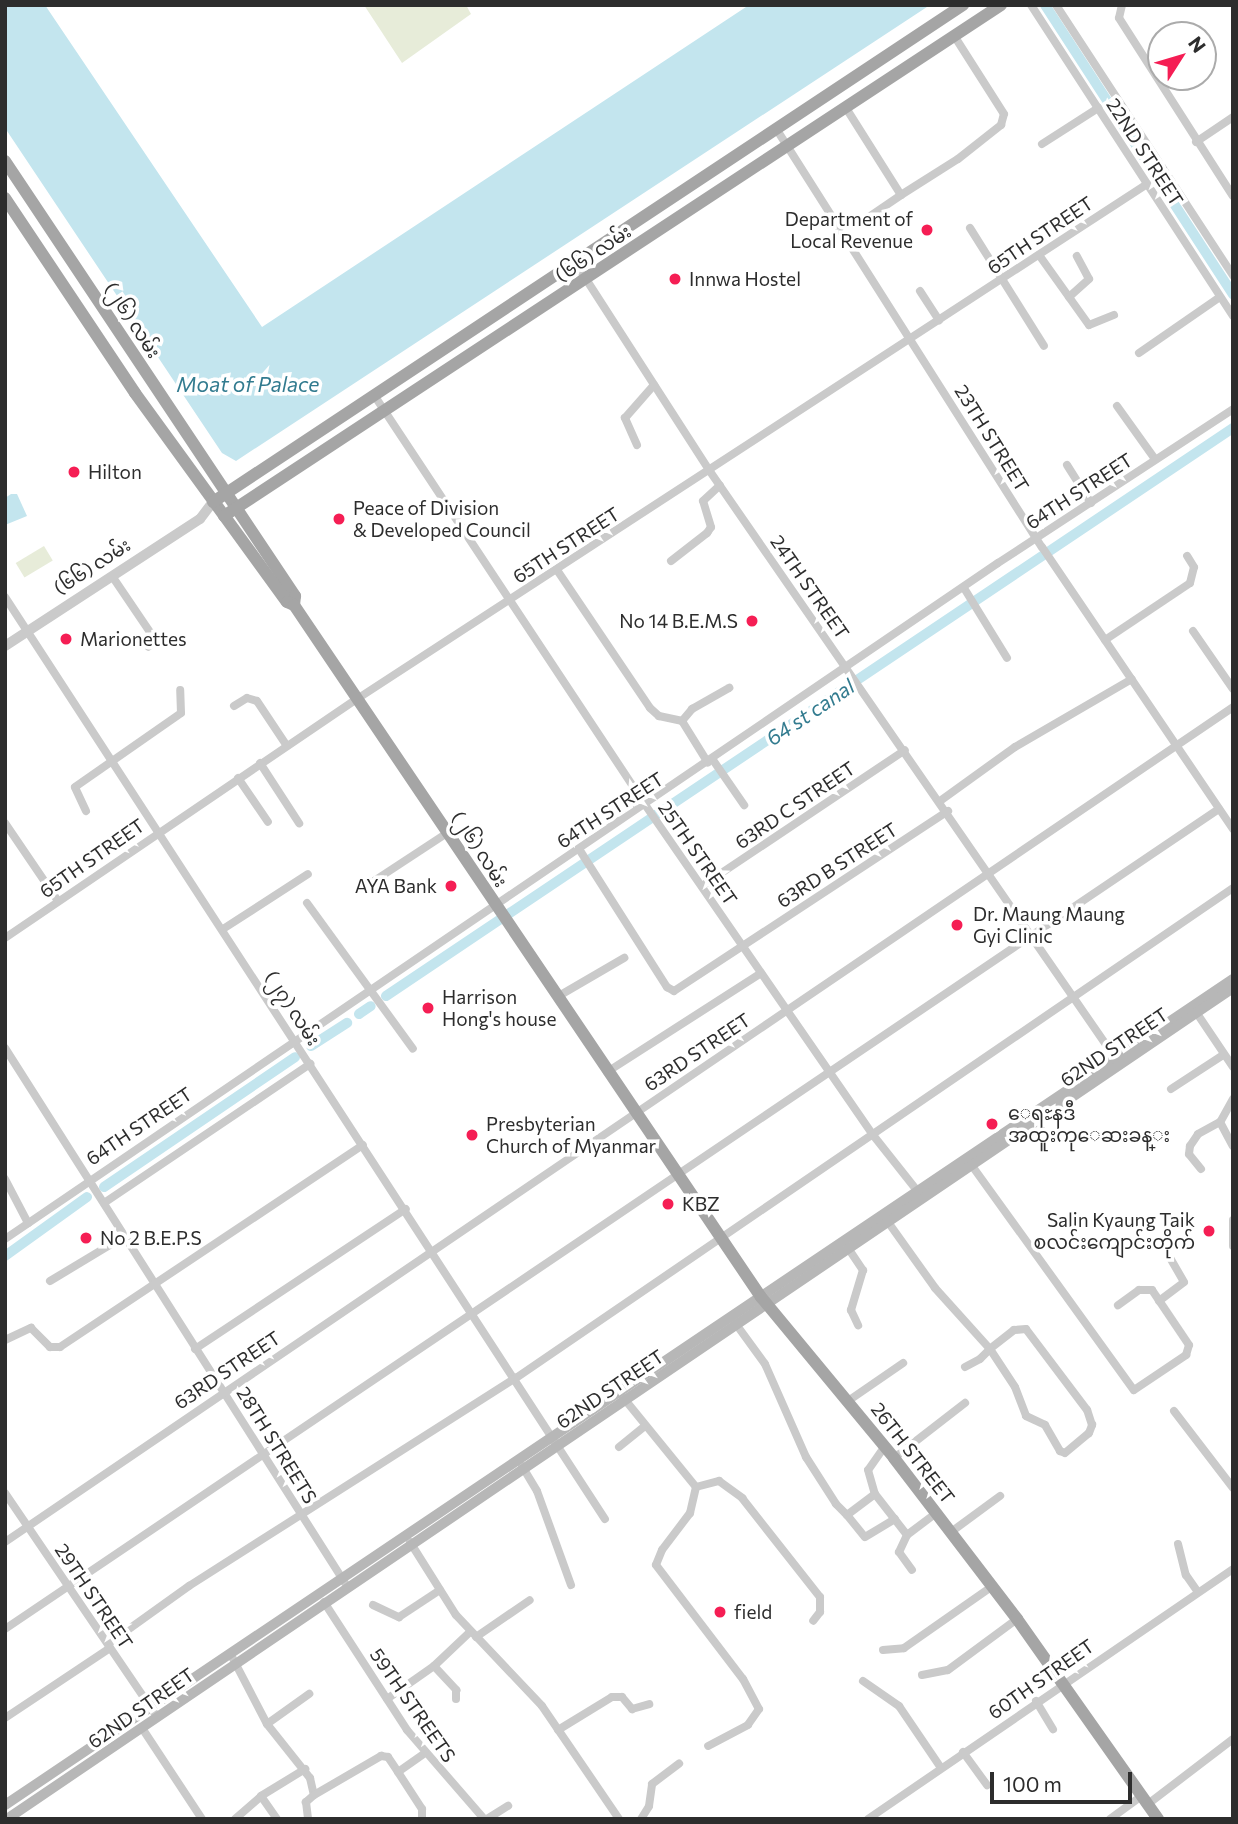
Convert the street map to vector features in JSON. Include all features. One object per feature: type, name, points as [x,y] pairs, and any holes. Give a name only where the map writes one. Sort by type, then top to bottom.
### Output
[{"type":"main road","name":"(၆၆) လမ်း","points":[[213,502],[376,398],[575,262],[963,5]]},
{"type":"main road","name":"(၆၆) လမ်း","points":[[224,516],[386,414],[1001,5]]},
{"type":"main road","name":"(၂၆) လမ်း","points":[[5,161],[295,596],[294,605]]},
{"type":"main road","name":"(၂၆) လမ်း","points":[[5,198],[213,502],[294,605],[635,1113]]},
{"type":"main road","name":"62ND STREET","points":[[1194,1010],[1233,979]]},
{"type":"main road","name":"62ND STREET","points":[[8,1819],[142,1728],[154,1712],[229,1653],[409,1540],[1194,1010],[1233,988]]},
{"type":"main road","name":"26TH STREET","points":[[635,1113],[764,1300],[885,1446],[951,1532],[1063,1682],[1158,1819]]},
{"type":"main road","name":"62ND STREET","points":[[764,1300],[888,1222],[920,1195]]},
{"type":"main road","name":"62ND STREET","points":[[5,1805],[236,1664],[324,1602],[344,1583]]},
{"type":"street","name":"22ND STREET","points":[[1031,5],[1233,316]]},
{"type":"street","name":"22ND STREET","points":[[1056,5],[1233,276]]},
{"type":"street","points":[[1122,5],[1119,18],[1233,196]]},
{"type":"street","points":[[860,223],[958,159],[1003,120],[1002,109],[955,37]]},
{"type":"street","points":[[846,108],[901,195]]},
{"type":"street","points":[[1042,145],[1098,108]]},
{"type":"street","points":[[1196,142],[1233,117]]},
{"type":"street","name":"23TH STREET","points":[[777,130],[1036,538],[1233,829]]},
{"type":"street","name":"65TH STREET","points":[[5,937],[357,698],[1147,184]]},
{"type":"street","points":[[970,228],[1044,345]]},
{"type":"street","points":[[1039,255],[1089,325],[1114,314]]},
{"type":"street","points":[[1069,297],[1089,279],[1077,256]]},
{"type":"street","name":"24TH STREET","points":[[575,262],[709,470],[948,811],[1118,1061]]},
{"type":"street","points":[[920,291],[939,320]]},
{"type":"street","points":[[1139,353],[1220,297]]},
{"type":"street","points":[[637,445],[625,418],[654,385]]},
{"type":"street","name":"25TH STREET","points":[[376,398],[513,599],[650,812],[786,1011],[831,1070],[873,1135],[920,1195]]},
{"type":"street","points":[[1117,406],[1155,459]]},
{"type":"street","name":"64TH STREET","points":[[5,1238],[89,1179],[299,1047],[370,988],[500,913],[650,812],[715,765],[852,674],[964,588],[1036,538],[1233,409]]},
{"type":"street","points":[[1067,465],[1091,503]]},
{"type":"street","points":[[671,561],[711,527],[703,501],[720,485]]},
{"type":"street","name":"(၆၆) လမ်း","points":[[5,646],[200,519],[213,502]]},
{"type":"street","name":"(၆၆) လမ်း","points":[[200,519],[224,516]]},
{"type":"street","points":[[1105,640],[1189,583],[1194,567],[1187,556]]},
{"type":"street","points":[[557,570],[650,708],[659,716],[682,721],[744,805]]},
{"type":"street","points":[[112,576],[152,635],[154,641],[148,647]]},
{"type":"street","points":[[964,588],[1007,658]]},
{"type":"street","name":"(၂၇) လမ်း","points":[[5,597],[160,830],[605,1519]]},
{"type":"street","points":[[1193,631],[1233,690]]},
{"type":"street","points":[[940,801],[1015,747],[1132,679]]},
{"type":"street","points":[[682,721],[692,709],[729,688]]},
{"type":"street","points":[[86,811],[75,787],[181,713],[180,690]]},
{"type":"street","points":[[234,706],[247,698],[257,701],[286,746]]},
{"type":"street","name":"63RD STREET","points":[[5,1542],[223,1391],[1233,707]]},
{"type":"street","name":"63RD C STREET","points":[[702,886],[905,750]]},
{"type":"street","points":[[260,763],[299,823]]},
{"type":"street","points":[[238,778],[268,822]]},
{"type":"street","points":[[5,1629],[1219,809]]},
{"type":"street","name":"63RD B STREET","points":[[584,856],[671,990],[948,811]]},
{"type":"street","points":[[5,823],[58,901]]},
{"type":"street","points":[[374,881],[447,833]]},
{"type":"street","points":[[223,929],[307,874]]},
{"type":"street","points":[[5,1718],[109,1646],[189,1586],[303,1516],[516,1378],[1233,888]]},
{"type":"street","points":[[307,903],[413,1049]]},
{"type":"street","points":[[557,997],[624,958]]},
{"type":"street","points":[[607,1072],[761,973]]},
{"type":"street","points":[[1171,1089],[1229,1060],[1194,1010]]},
{"type":"street","name":"28TH STREETS","points":[[5,1048],[344,1583]]},
{"type":"street","points":[[104,1203],[310,1064]]},
{"type":"street","points":[[1201,1169],[1189,1154],[1197,1135],[1220,1122],[1233,1099]]},
{"type":"street","points":[[1220,1122],[1233,1146]]},
{"type":"street","points":[[5,1340],[31,1328],[50,1347],[60,1348],[157,1286],[363,1145]]},
{"type":"street","points":[[969,1162],[1134,1390],[1188,1351],[1187,1342],[1159,1301],[1144,1288],[1118,1305]]},
{"type":"street","points":[[5,1179],[28,1223]]},
{"type":"street","points":[[195,1349],[406,1209]]},
{"type":"street","points":[[1233,1220],[1233,1246]]},
{"type":"street","points":[[888,1222],[935,1288],[990,1349],[1015,1387],[1026,1416],[1045,1425],[1060,1451],[1065,1453],[1089,1433],[1092,1425],[1087,1410],[1030,1332],[1014,1331],[990,1349],[965,1367]]},
{"type":"street","points":[[50,1281],[125,1237]]},
{"type":"street","points":[[848,1248],[863,1270],[851,1310],[858,1325]]},
{"type":"street","points":[[1159,1301],[1184,1282],[1170,1258]]},
{"type":"street","points":[[733,1321],[765,1364],[806,1457],[847,1515],[865,1537],[895,1519]]},
{"type":"street","points":[[848,1401],[903,1363]]},
{"type":"street","points":[[622,1396],[644,1427],[696,1488]]},
{"type":"street","points":[[894,1458],[965,1403]]},
{"type":"street","points":[[1174,1411],[1233,1488]]},
{"type":"street","points":[[619,1447],[644,1427]]},
{"type":"street","points":[[885,1446],[868,1470],[875,1494],[907,1535]]},
{"type":"street","points":[[520,1464],[537,1491],[571,1585]]},
{"type":"street","points":[[696,1488],[719,1481],[743,1498],[820,1597],[820,1612],[813,1621]]},
{"type":"street","points":[[696,1488],[690,1513],[662,1550],[656,1565],[743,1679],[759,1709],[748,1725],[708,1746]]},
{"type":"street","name":"29TH STREET","points":[[5,1493],[154,1712]]},
{"type":"street","points":[[847,1515],[875,1494]]},
{"type":"street","points":[[951,1532],[1000,1496]]},
{"type":"street","points":[[912,1570],[899,1552],[907,1535],[936,1513]]},
{"type":"street","points":[[409,1540],[440,1590],[473,1634],[534,1696],[619,1819]]},
{"type":"street","points":[[1178,1544],[1186,1575],[1198,1592]]},
{"type":"street","name":"60TH STREET","points":[[868,1819],[1063,1682],[1233,1569]]},
{"type":"street","points":[[883,1650],[904,1648],[991,1587]]},
{"type":"street","points":[[373,1605],[399,1617],[440,1590]]},
{"type":"street","points":[[387,1699],[473,1634],[530,1600]]},
{"type":"street","name":"59TH STREETS","points":[[324,1602],[425,1753],[486,1819]]},
{"type":"street","points":[[922,1675],[948,1670],[1017,1619]]},
{"type":"street","points":[[229,1653],[267,1724],[284,1749],[304,1769],[314,1795]]},
{"type":"street","points":[[434,1666],[456,1690],[456,1699]]},
{"type":"street","points":[[863,1681],[899,1706],[941,1768]]},
{"type":"street","points":[[267,1724],[309,1694]]},
{"type":"street","points":[[558,1730],[612,1697],[622,1697],[632,1709],[649,1704]]},
{"type":"street","points":[[1036,1701],[1053,1729]]},
{"type":"street","points":[[142,1728],[202,1819]]},
{"type":"street","points":[[1110,1819],[1145,1800],[1233,1739]]},
{"type":"street","points":[[963,1752],[987,1785]]},
{"type":"street","points":[[398,1772],[425,1753]]},
{"type":"street","points":[[308,1819],[306,1802],[314,1795],[381,1756],[387,1757],[398,1772],[422,1809],[422,1819]]},
{"type":"street","points":[[641,1819],[649,1806],[652,1784],[679,1764]]},
{"type":"street","points":[[235,1819],[261,1796],[304,1769]]},
{"type":"street","points":[[261,1796],[277,1819]]},
{"type":"street","points":[[486,1819],[508,1806]]},
{"type":"green space","points":[[364,5],[466,5],[471,14],[402,63]]},
{"type":"green space","points":[[44,546],[53,561],[24,578],[16,563]]},
{"type":"water","name":"Moat of Palace","points":[[5,5],[45,5],[262,327],[749,5],[930,5],[236,461],[222,453],[5,128]]},
{"type":"water","points":[[17,494],[27,516],[5,525],[5,498]]},
{"type":"waterway","points":[[1045,5],[1233,294]]},
{"type":"waterway","name":"64 st canal","points":[[386,996],[1233,428]]},
{"type":"waterway","points":[[359,1014],[371,1006]]},
{"type":"waterway","points":[[311,1046],[347,1023]]},
{"type":"waterway","points":[[104,1187],[295,1057]]},
{"type":"waterway","points":[[5,1256],[87,1197]]},
{"type":"place","name":"Department of Local Revenue","points":[[927,230]]},
{"type":"place","name":"Innwa Hostel","points":[[675,279]]},
{"type":"place","name":"Hilton","points":[[74,472]]},
{"type":"place","name":"Peace of Division & Developed Council","points":[[339,519]]},
{"type":"place","name":"No 14 B.E.M.S","points":[[752,621]]},
{"type":"place","name":"Marionettes","points":[[66,639]]},
{"type":"place","name":"AYA Bank","points":[[451,886]]},
{"type":"place","name":"Dr. Maung Maung Gyi Clinic","points":[[957,925]]},
{"type":"place","name":"Harrison Hong's house","points":[[428,1008]]},
{"type":"place","name":"ေရႊနဒီ အထူးကုေဆးခန္း","points":[[992,1124]]},
{"type":"place","name":"Presbyterian Church of Myanmar","points":[[472,1135]]},
{"type":"place","name":"KBZ","points":[[668,1204]]},
{"type":"place","name":"Salin Kyaung Taik စလင်းကျောင်းတိုက်","points":[[1209,1231]]},
{"type":"place","name":"No 2 B.E.P.S","points":[[86,1238]]},
{"type":"place","name":"field","points":[[720,1612]]}]
